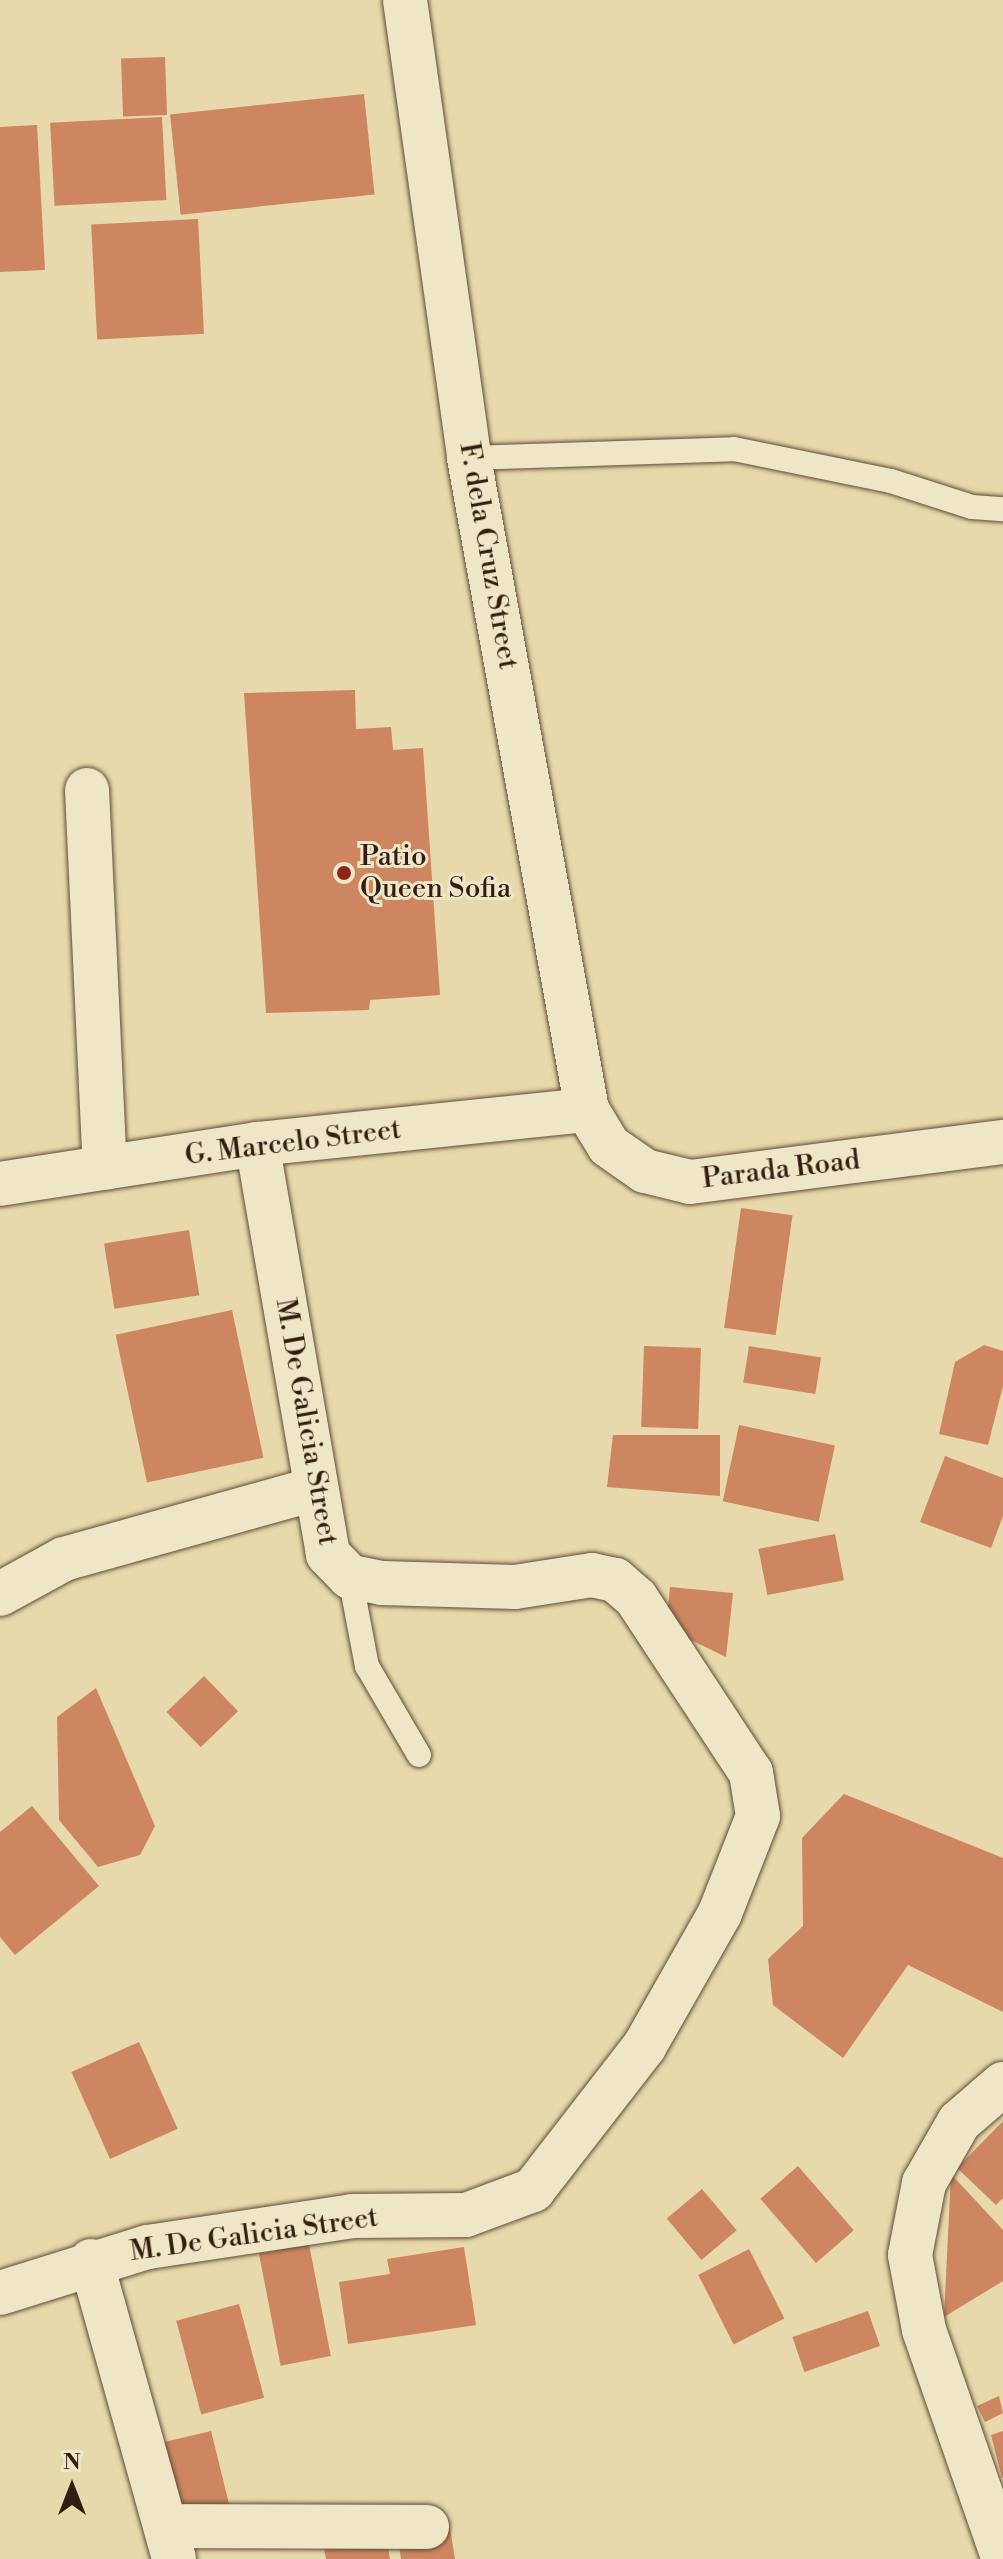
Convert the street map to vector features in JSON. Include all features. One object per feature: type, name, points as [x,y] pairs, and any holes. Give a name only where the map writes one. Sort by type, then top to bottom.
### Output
[{"type":"street","name":"F. dela Cruz Street","points":[[405,0],[469,458],[587,1110]]},
{"type":"street","points":[[87,790],[105,1168]]},
{"type":"street","name":"Parada Road","points":[[587,1110],[609,1146],[645,1171],[690,1182],[1003,1142]]},
{"type":"street","name":"G. Marcelo Street","points":[[0,1184],[257,1144],[587,1110]]},
{"type":"street","name":"M. De Galicia Street","points":[[172,2543],[91,2261],[352,2216],[466,2215],[533,2190],[644,2047],[720,1913],[758,1816],[751,1773],[636,1598],[615,1580],[592,1575],[515,1587],[350,1577],[328,1554],[257,1144]]},
{"type":"street","points":[[0,1594],[64,1559],[315,1489]]},
{"type":"street","points":[[1003,2084],[959,2122],[924,2183],[910,2255],[924,2330],[1003,2557]]},
{"type":"street","points":[[0,2293],[91,2261]]},
{"type":"street","points":[[172,2543],[427,2527]]},
{"type":"lane","points":[[469,458],[734,449],[891,481],[972,507],[1003,509]]},
{"type":"lane","points":[[350,1577],[367,1666],[419,1755]]},
{"type":"building","points":[[165,57],[167,115],[123,117],[121,59]]},
{"type":"building","points":[[364,94],[375,194],[181,215],[170,114]]},
{"type":"building","points":[[162,117],[166,200],[54,206],[50,123]]},
{"type":"building","points":[[37,125],[45,270],[0,272],[0,127]]},
{"type":"building","points":[[198,219],[204,334],[97,339],[91,225]]},
{"type":"building","name":"Patio Queen Sofia","points":[[355,690],[356,729],[391,727],[393,750],[423,748],[440,995],[370,1000],[369,1010],[266,1013],[244,693]]},
{"type":"building","points":[[741,1208],[792,1215],[776,1335],[724,1328]]},
{"type":"building","points":[[189,1230],[199,1295],[114,1309],[104,1243]]},
{"type":"building","points":[[232,1310],[263,1458],[147,1482],[116,1335]]},
{"type":"building","points":[[984,1345],[1003,1351],[1003,1386],[988,1445],[939,1434],[955,1362]]},
{"type":"building","points":[[644,1346],[701,1348],[698,1429],[641,1427]]},
{"type":"building","points":[[749,1346],[821,1357],[815,1394],[743,1383]]},
{"type":"building","points":[[739,1425],[835,1445],[819,1522],[723,1501]]},
{"type":"building","points":[[613,1435],[720,1435],[720,1496],[607,1487]]},
{"type":"building","points":[[945,1456],[1003,1478],[1003,1516],[991,1548],[920,1522]]},
{"type":"building","points":[[835,1534],[844,1580],[767,1595],[758,1549]]},
{"type":"building","points":[[670,1587],[733,1593],[726,1657],[666,1628]]},
{"type":"building","points":[[204,1676],[238,1711],[201,1747],[167,1712]]},
{"type":"building","points":[[96,1688],[155,1826],[140,1855],[98,1867],[59,1820],[57,1717]]},
{"type":"building","points":[[844,1794],[1003,1858],[1003,2012],[908,1965],[843,2058],[773,2005],[768,1959],[803,1926],[802,1838]]},
{"type":"building","points":[[32,1806],[99,1886],[15,1955],[0,1937],[0,1832]]},
{"type":"building","points":[[139,2042],[178,2129],[110,2159],[71,2072]]},
{"type":"building","points":[[1003,2121],[1003,2198],[996,2205],[957,2168]]},
{"type":"building","points":[[798,2166],[854,2230],[816,2263],[760,2199]]},
{"type":"building","points":[[951,2174],[1003,2230],[1003,2281],[944,2317]]},
{"type":"building","points":[[702,2189],[737,2230],[701,2260],[667,2219]]},
{"type":"building","points":[[309,2244],[331,2356],[281,2366],[259,2254]]},
{"type":"building","points":[[464,2247],[476,2325],[348,2344],[339,2282],[390,2274],[387,2259]]},
{"type":"building","points":[[749,2249],[784,2318],[734,2344],[698,2275]]},
{"type":"building","points":[[239,2304],[264,2398],[201,2415],[176,2321]]},
{"type":"building","points":[[868,2311],[880,2346],[804,2372],[792,2337]]},
{"type":"building","points":[[999,2396],[1003,2413],[985,2422],[977,2406]]},
{"type":"building","points":[[211,2431],[232,2516],[173,2512],[156,2444]]},
{"type":"building","points":[[1003,2431],[1003,2478],[1002,2478],[991,2435]]},
{"type":"building","points":[[450,2528],[455,2559],[401,2559],[398,2538]]},
{"type":"building","points":[[386,2536],[390,2559],[326,2559],[323,2545]]},
{"type":"place","name":"Patio Queen Sofia","points":[[344,873]]}]
